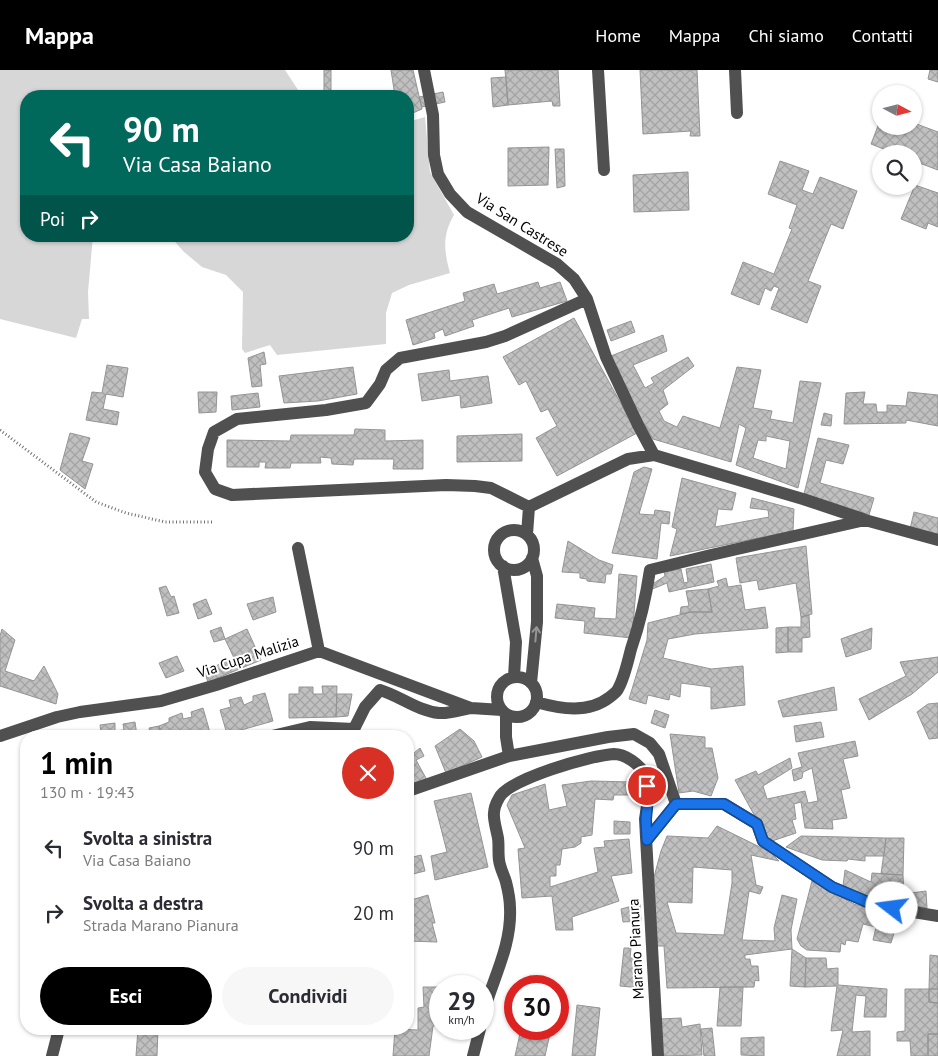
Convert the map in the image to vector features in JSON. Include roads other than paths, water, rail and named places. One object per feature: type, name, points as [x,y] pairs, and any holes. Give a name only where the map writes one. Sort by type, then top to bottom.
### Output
[{"type":"street","name":"Via San Castrese","points":[[424,70],[433,116],[434,155],[438,174],[450,194],[467,212],[564,269],[574,279],[587,299],[606,357],[654,455]]},
{"type":"street","points":[[598,70],[604,170]]},
{"type":"street","points":[[735,70],[736,113]]},
{"type":"street","points":[[529,507],[491,488],[476,486],[446,485],[232,495],[215,489],[205,472],[208,449],[214,432],[238,418],[326,410],[366,403],[380,384],[386,370],[400,358],[486,342],[505,336],[587,299]]},
{"type":"street","points":[[529,507],[628,459],[654,455],[794,496],[865,520],[938,540]]},
{"type":"street","points":[[529,507],[526,534],[533,546],[532,558],[537,576],[537,622],[531,682],[537,695],[536,702],[530,712],[524,716],[517,717],[504,712],[498,704],[497,692],[502,683],[514,677],[520,677],[531,682]]},
{"type":"street","points":[[536,702],[570,709],[586,708],[602,702],[618,690],[644,604],[650,570],[711,554],[865,520]]},
{"type":"street","points":[[514,677],[516,642],[503,566],[496,557],[494,550],[499,537],[504,533],[514,530],[526,534]]},
{"type":"street","points":[[298,548],[318,651]]},
{"type":"street","points":[[503,566],[514,569],[522,568],[532,558]]},
{"type":"street","name":"Via Cupa Malizia","points":[[0,736],[57,717],[161,701],[318,651],[471,708],[504,712]]},
{"type":"street","points":[[297,730],[310,727],[354,728],[366,707],[380,690],[395,695],[425,710],[441,713],[471,708]]},
{"type":"street","points":[[504,712],[508,756]]},
{"type":"street","points":[[414,789],[508,756],[608,736],[634,734],[650,743],[659,754],[676,804]]},
{"type":"street","name":"Marano Pianura","points":[[494,981],[504,953],[510,925],[508,890],[499,862],[498,840],[492,814],[499,796],[517,782],[583,760],[616,754],[634,762],[646,775],[648,798],[646,819],[658,1056]]},
{"type":"street","points":[[647,840],[676,804]]},
{"type":"street","points":[[676,804],[724,804],[757,824],[763,841],[832,887],[877,906],[938,916]]},
{"type":"street","points":[[52,1056],[57,1035]]},
{"type":"street","points":[[473,1056],[477,1040]]}]
